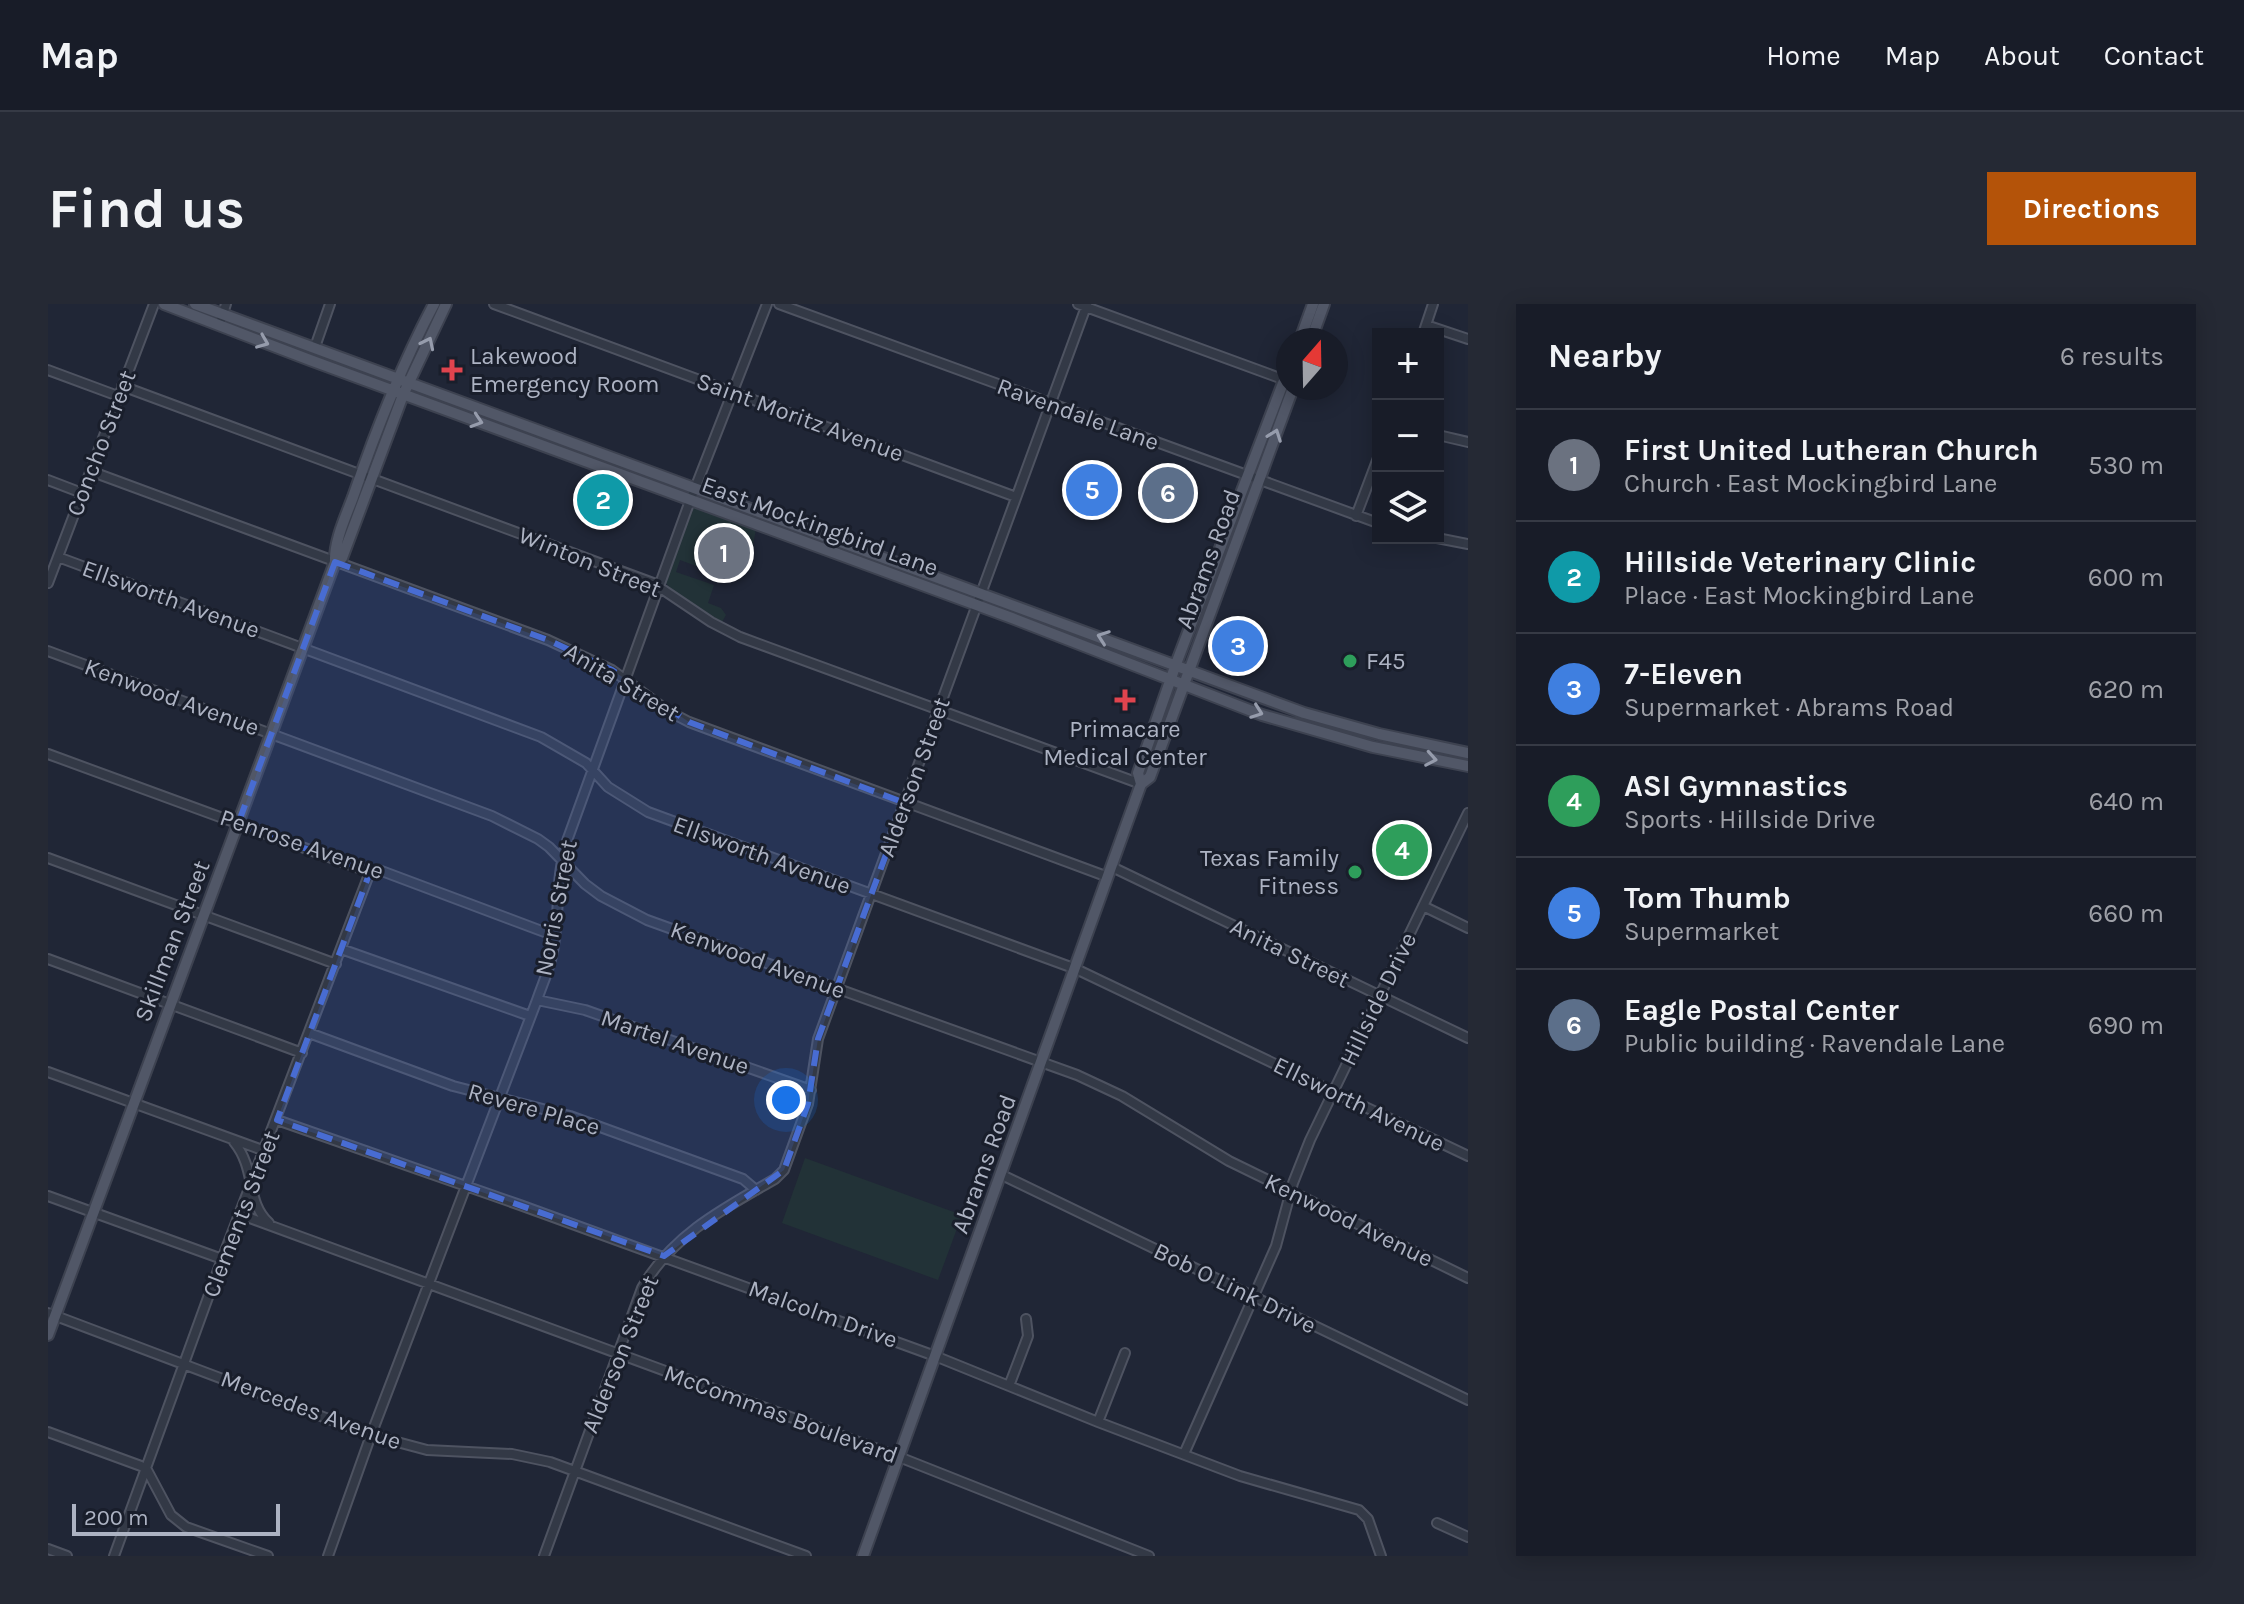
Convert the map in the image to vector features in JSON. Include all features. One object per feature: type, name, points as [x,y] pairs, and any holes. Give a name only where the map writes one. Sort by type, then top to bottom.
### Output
[{"type":"main road","name":"East Mockingbird Lane","points":[[164,304],[223,314],[310,360],[403,395],[511,427]]},
{"type":"main road","name":"East Mockingbird Lane","points":[[195,304],[409,382],[511,427],[978,600],[1064,623],[1325,721],[1468,753]]},
{"type":"main road","name":"Skillman Street","points":[[48,1335],[52,1314],[93,1212],[335,562],[360,474],[397,378],[434,304]]},
{"type":"main road","name":"Skillman Street","points":[[335,562],[342,558],[403,395],[446,304]]},
{"type":"main road","points":[[1304,328],[1313,304]]},
{"type":"main road","points":[[1315,328],[1324,304]]},
{"type":"main road","points":[[310,360],[315,347]]},
{"type":"main road","name":"Abrams Road","points":[[1141,784],[1138,773],[1176,664],[1278,400]]},
{"type":"main road","name":"Abrams Road","points":[[863,1556],[1141,784],[1150,777],[1288,400]]},
{"type":"main road","points":[[1220,548],[1232,552]]},
{"type":"main road","name":"East Mockingbird Lane","points":[[978,600],[1012,618],[1303,729],[1387,751],[1468,766]]},
{"type":"main road","points":[[1012,618],[1033,619],[1053,626],[1064,623]]},
{"type":"street","name":"Concho Street","points":[[48,583],[154,304]]},
{"type":"street","points":[[315,347],[330,304]]},
{"type":"street","name":"Saint Moritz Avenue","points":[[494,304],[1016,497]]},
{"type":"street","name":"Norris Street","points":[[328,1556],[537,1000],[554,950],[561,860],[692,494],[767,304]]},
{"type":"street","name":"Ravendale Lane","points":[[779,304],[1372,521]]},
{"type":"street","points":[[1425,328],[1433,304]]},
{"type":"street","points":[[1084,305],[1276,373]]},
{"type":"street","name":"Alderson Street","points":[[544,1556],[642,1288],[664,1256],[691,1231],[775,1179],[784,1170],[811,1090],[814,1055],[1051,404],[1084,305]]},
{"type":"street","points":[[1444,334],[1468,339]]},
{"type":"street","points":[[48,370],[118,396]]},
{"type":"street","name":"Winton Street","points":[[122,386],[659,586],[732,633],[1141,784]]},
{"type":"street","points":[[1444,436],[1468,442]]},
{"type":"street","name":"Anita Street","points":[[90,471],[548,640],[626,679],[668,711],[689,722],[905,803],[1110,872],[1468,1038]]},
{"type":"street","points":[[1356,516],[1373,472]]},
{"type":"street","points":[[48,480],[82,493]]},
{"type":"street","points":[[1444,539],[1468,544]]},
{"type":"street","name":"Ellsworth Avenue","points":[[58,557],[541,737],[586,763],[608,787],[648,812],[1076,969],[1468,1156]]},
{"type":"street","name":"Kenwood Avenue","points":[[48,651],[492,816],[538,839],[576,878],[601,896],[647,920],[1077,1075],[1122,1096],[1201,1145],[1468,1278]]},
{"type":"street","name":"Penrose Avenue","points":[[48,754],[370,872],[379,870],[555,936]]},
{"type":"street","name":"Hillside Drive","points":[[1184,1454],[1276,1246],[1301,1161],[1468,813]]},
{"type":"street","points":[[48,858],[336,964]]},
{"type":"street","name":"Clements Street","points":[[114,1556],[222,1259],[370,872]]},
{"type":"street","points":[[557,888],[566,879],[576,878]]},
{"type":"street","points":[[1423,906],[1468,928]]},
{"type":"street","points":[[341,949],[530,1016]]},
{"type":"street","points":[[48,959],[302,1053]]},
{"type":"street","name":"Martel Avenue","points":[[537,1000],[585,1010],[811,1090]]},
{"type":"street","name":"Revere Place","points":[[309,1033],[453,1086],[570,1116],[743,1179],[756,1190]]},
{"type":"street","points":[[48,1072],[265,1151]]},
{"type":"street","name":"Malcolm Drive","points":[[277,1120],[664,1256],[935,1356],[1240,1476],[1359,1510],[1366,1515],[1381,1556]]},
{"type":"street","points":[[232,1139],[246,1159],[259,1212],[276,1228]]},
{"type":"street","name":"Bob O Link Drive","points":[[1002,1175],[1468,1400]]},
{"type":"street","points":[[48,1196],[222,1259]]},
{"type":"street","name":"McCommas Boulevard","points":[[239,1214],[899,1457],[1149,1556]]},
{"type":"street","name":"Mercedes Avenue","points":[[52,1314],[371,1435],[427,1450],[512,1454],[575,1470],[806,1556]]},
{"type":"street","points":[[1009,1386],[1028,1336],[1026,1319]]},
{"type":"street","points":[[1098,1422],[1125,1353]]},
{"type":"street","points":[[48,1432],[147,1470],[171,1515],[186,1527],[268,1556]]},
{"type":"street","points":[[1437,1523],[1468,1537]]},
{"type":"street","points":[[778,1546],[780,1556]]},
{"type":"street","points":[[48,1549],[67,1556]]},
{"type":"highlighted area","points":[[335,562],[548,640],[612,670],[689,722],[905,803],[818,1039],[808,1104],[784,1170],[664,1256],[277,1120],[370,872],[238,824]]},
{"type":"shaded area","points":[[691,508],[756,529],[753,545],[711,528],[701,557],[718,563],[715,570],[719,571],[718,574],[680,560],[676,572],[714,585],[708,603],[721,608],[726,615],[722,622],[672,590],[664,581]]},
{"type":"shaded area","points":[[805,1158],[962,1215],[938,1280],[782,1223]]},
{"type":"place","name":"Lakewood Emergency Room","points":[[452,370]]},
{"type":"place","name":"Tom Thumb","points":[[1092,490]]},
{"type":"place","name":"Eagle Postal Center","points":[[1168,493]]},
{"type":"place","name":"Hillside Veterinary Clinic","points":[[603,500]]},
{"type":"place","name":"First United Lutheran Church","points":[[724,553]]},
{"type":"place","name":"7-Eleven","points":[[1238,646]]},
{"type":"place","name":"F45","points":[[1350,661]]},
{"type":"place","name":"Primacare Medical Center","points":[[1125,700]]},
{"type":"place","name":"ASI Gymnastics","points":[[1402,850]]},
{"type":"place","name":"Texas Family Fitness","points":[[1355,872]]}]
